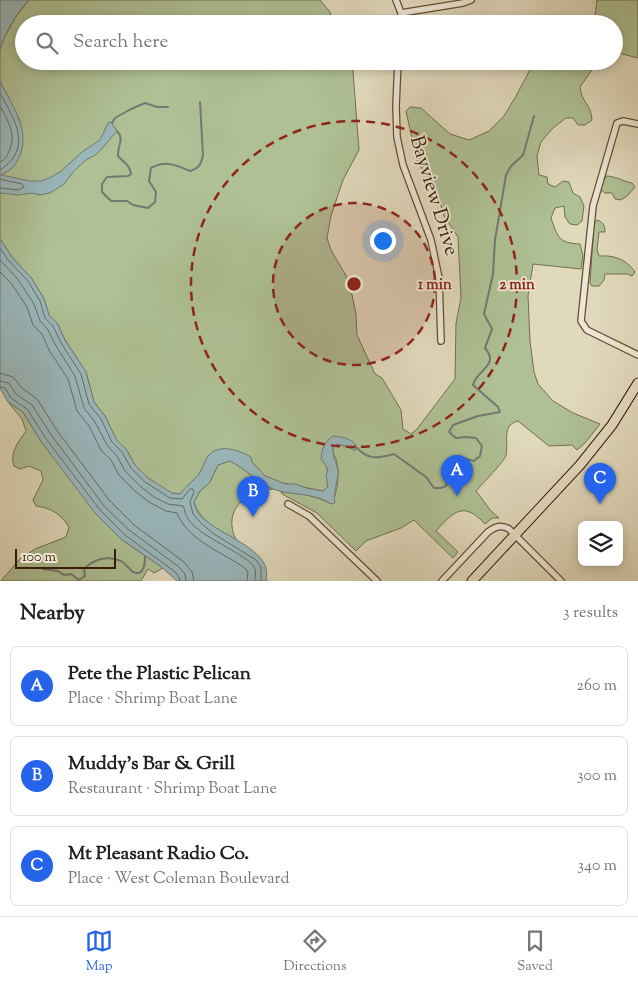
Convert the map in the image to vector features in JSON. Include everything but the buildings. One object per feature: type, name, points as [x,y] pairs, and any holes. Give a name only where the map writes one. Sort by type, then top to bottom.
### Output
[{"type":"main road","points":[[472,581],[555,494],[599,442],[612,426],[638,383]]},
{"type":"street","points":[[396,0],[401,13],[471,0]]},
{"type":"street","name":"Bayview Drive","points":[[398,70],[397,137],[403,165],[431,240],[439,278],[441,341]]},
{"type":"street","points":[[638,124],[623,121],[617,123],[593,206],[581,321],[588,330],[638,355]]},
{"type":"street","points":[[288,504],[309,516],[377,581]]},
{"type":"street","points":[[442,581],[494,527],[506,528],[561,581]]},
{"type":"green space","points":[[29,0],[320,0],[331,15],[17,15]]},
{"type":"green space","points":[[597,0],[638,0],[638,58],[623,54],[623,15],[595,15]]},
{"type":"green space","points":[[15,18],[15,70],[353,70],[359,150],[343,180],[331,216],[327,238],[331,250],[349,281],[356,314],[357,335],[375,374],[382,378],[401,410],[403,429],[411,434],[417,429],[455,379],[456,323],[461,298],[458,237],[444,216],[436,190],[417,161],[406,111],[410,107],[421,108],[450,134],[469,140],[489,131],[504,116],[530,70],[592,70],[580,87],[590,110],[592,120],[585,125],[578,125],[573,118],[566,118],[553,128],[541,142],[537,156],[539,175],[547,177],[548,184],[555,187],[563,181],[569,182],[573,193],[580,197],[584,206],[582,221],[577,225],[570,224],[565,217],[564,206],[555,208],[551,218],[558,235],[563,241],[580,244],[583,256],[581,269],[533,264],[528,296],[530,341],[534,372],[538,384],[553,401],[573,413],[600,424],[577,450],[572,445],[549,446],[518,421],[509,426],[505,458],[476,491],[491,511],[499,518],[492,518],[485,524],[471,513],[459,511],[448,518],[436,531],[458,552],[453,558],[414,520],[401,528],[366,541],[356,551],[317,513],[282,494],[281,492],[300,494],[331,504],[337,489],[338,476],[333,448],[337,444],[355,450],[333,436],[325,463],[328,487],[323,491],[278,482],[265,476],[252,462],[208,456],[200,473],[180,494],[172,493],[160,487],[135,465],[126,449],[116,439],[105,416],[94,402],[86,372],[65,340],[57,323],[49,315],[44,299],[32,279],[12,257],[0,239],[0,193],[2,192],[0,175],[12,168],[20,121],[0,81],[0,50],[3,40]]},
{"type":"green space","points":[[606,176],[632,183],[635,187],[621,200],[615,199],[612,193],[605,193],[600,189]]},
{"type":"green space","points":[[597,220],[603,224],[605,230],[605,232],[599,232],[597,249],[599,256],[610,256],[619,259],[628,264],[635,272],[632,276],[627,274],[605,274],[604,280],[599,286],[592,286],[590,283],[594,223]]},
{"type":"green space","points":[[8,402],[23,412],[42,443],[121,539],[163,568],[154,573],[148,569],[141,581],[1,581],[19,560],[35,549],[66,537],[69,527],[55,512],[36,506],[33,500],[43,480],[41,471],[29,466],[20,469],[14,466],[14,452],[26,431],[22,419]]},
{"type":"green space","points":[[230,461],[273,489],[253,494],[239,504],[234,511],[232,520],[232,529],[236,540],[205,520],[194,502],[200,491],[210,482],[218,465]]},
{"type":"water","points":[[0,0],[29,0],[18,15],[15,15],[15,19],[0,50]]},
{"type":"water","points":[[0,81],[20,121],[23,142],[15,165],[1,175],[30,181],[42,181],[60,172],[82,152],[100,140],[108,123],[111,122],[117,131],[97,154],[86,160],[64,184],[50,193],[18,195],[0,193]]},
{"type":"water","points":[[0,239],[12,257],[32,279],[44,299],[49,315],[57,323],[65,340],[86,372],[94,402],[105,416],[116,439],[126,449],[135,465],[148,478],[172,493],[180,494],[202,470],[208,456],[213,452],[223,449],[235,450],[251,457],[252,462],[265,476],[286,484],[296,484],[323,491],[328,487],[326,476],[328,469],[321,459],[326,443],[333,436],[346,438],[356,445],[355,451],[349,447],[337,444],[333,448],[338,472],[335,503],[331,504],[310,496],[273,489],[230,461],[218,465],[210,482],[200,491],[194,502],[198,513],[216,528],[252,550],[261,559],[266,568],[266,579],[268,581],[177,581],[160,566],[121,539],[96,514],[42,443],[23,412],[8,402],[0,388]]},
{"type":"waterway","points":[[117,131],[121,140],[118,156],[128,166],[131,174],[128,176],[107,177],[102,184],[102,192],[111,201],[127,201],[133,205],[148,208],[155,202],[156,192],[149,181],[151,168],[166,164],[175,165],[190,171],[200,164],[203,155],[200,102]]},
{"type":"waterway","points":[[112,123],[115,118],[145,103],[157,107],[168,107]]},
{"type":"waterway","points":[[355,446],[368,456],[382,457],[394,454],[426,477],[434,488],[446,486],[453,460],[462,458],[474,461],[480,456],[482,446],[476,438],[456,438],[449,432],[453,425],[478,416],[500,412],[498,407],[473,385],[490,359],[485,348],[492,329],[484,314],[493,274],[495,240],[506,175],[511,166],[523,155],[534,116]]},
{"type":"waterway","points":[[43,569],[58,571],[64,575],[71,574],[79,580],[85,576],[84,569],[88,566],[97,560],[111,558],[121,561],[133,572],[140,573],[145,563],[145,557]]},
{"type":"place","name":"Pete the Plastic Pelican","points":[[457,496]]},
{"type":"place","name":"Mt Pleasant Radio Co.","points":[[600,504]]},
{"type":"place","name":"Muddy's Bar & Grill","points":[[253,517]]}]
